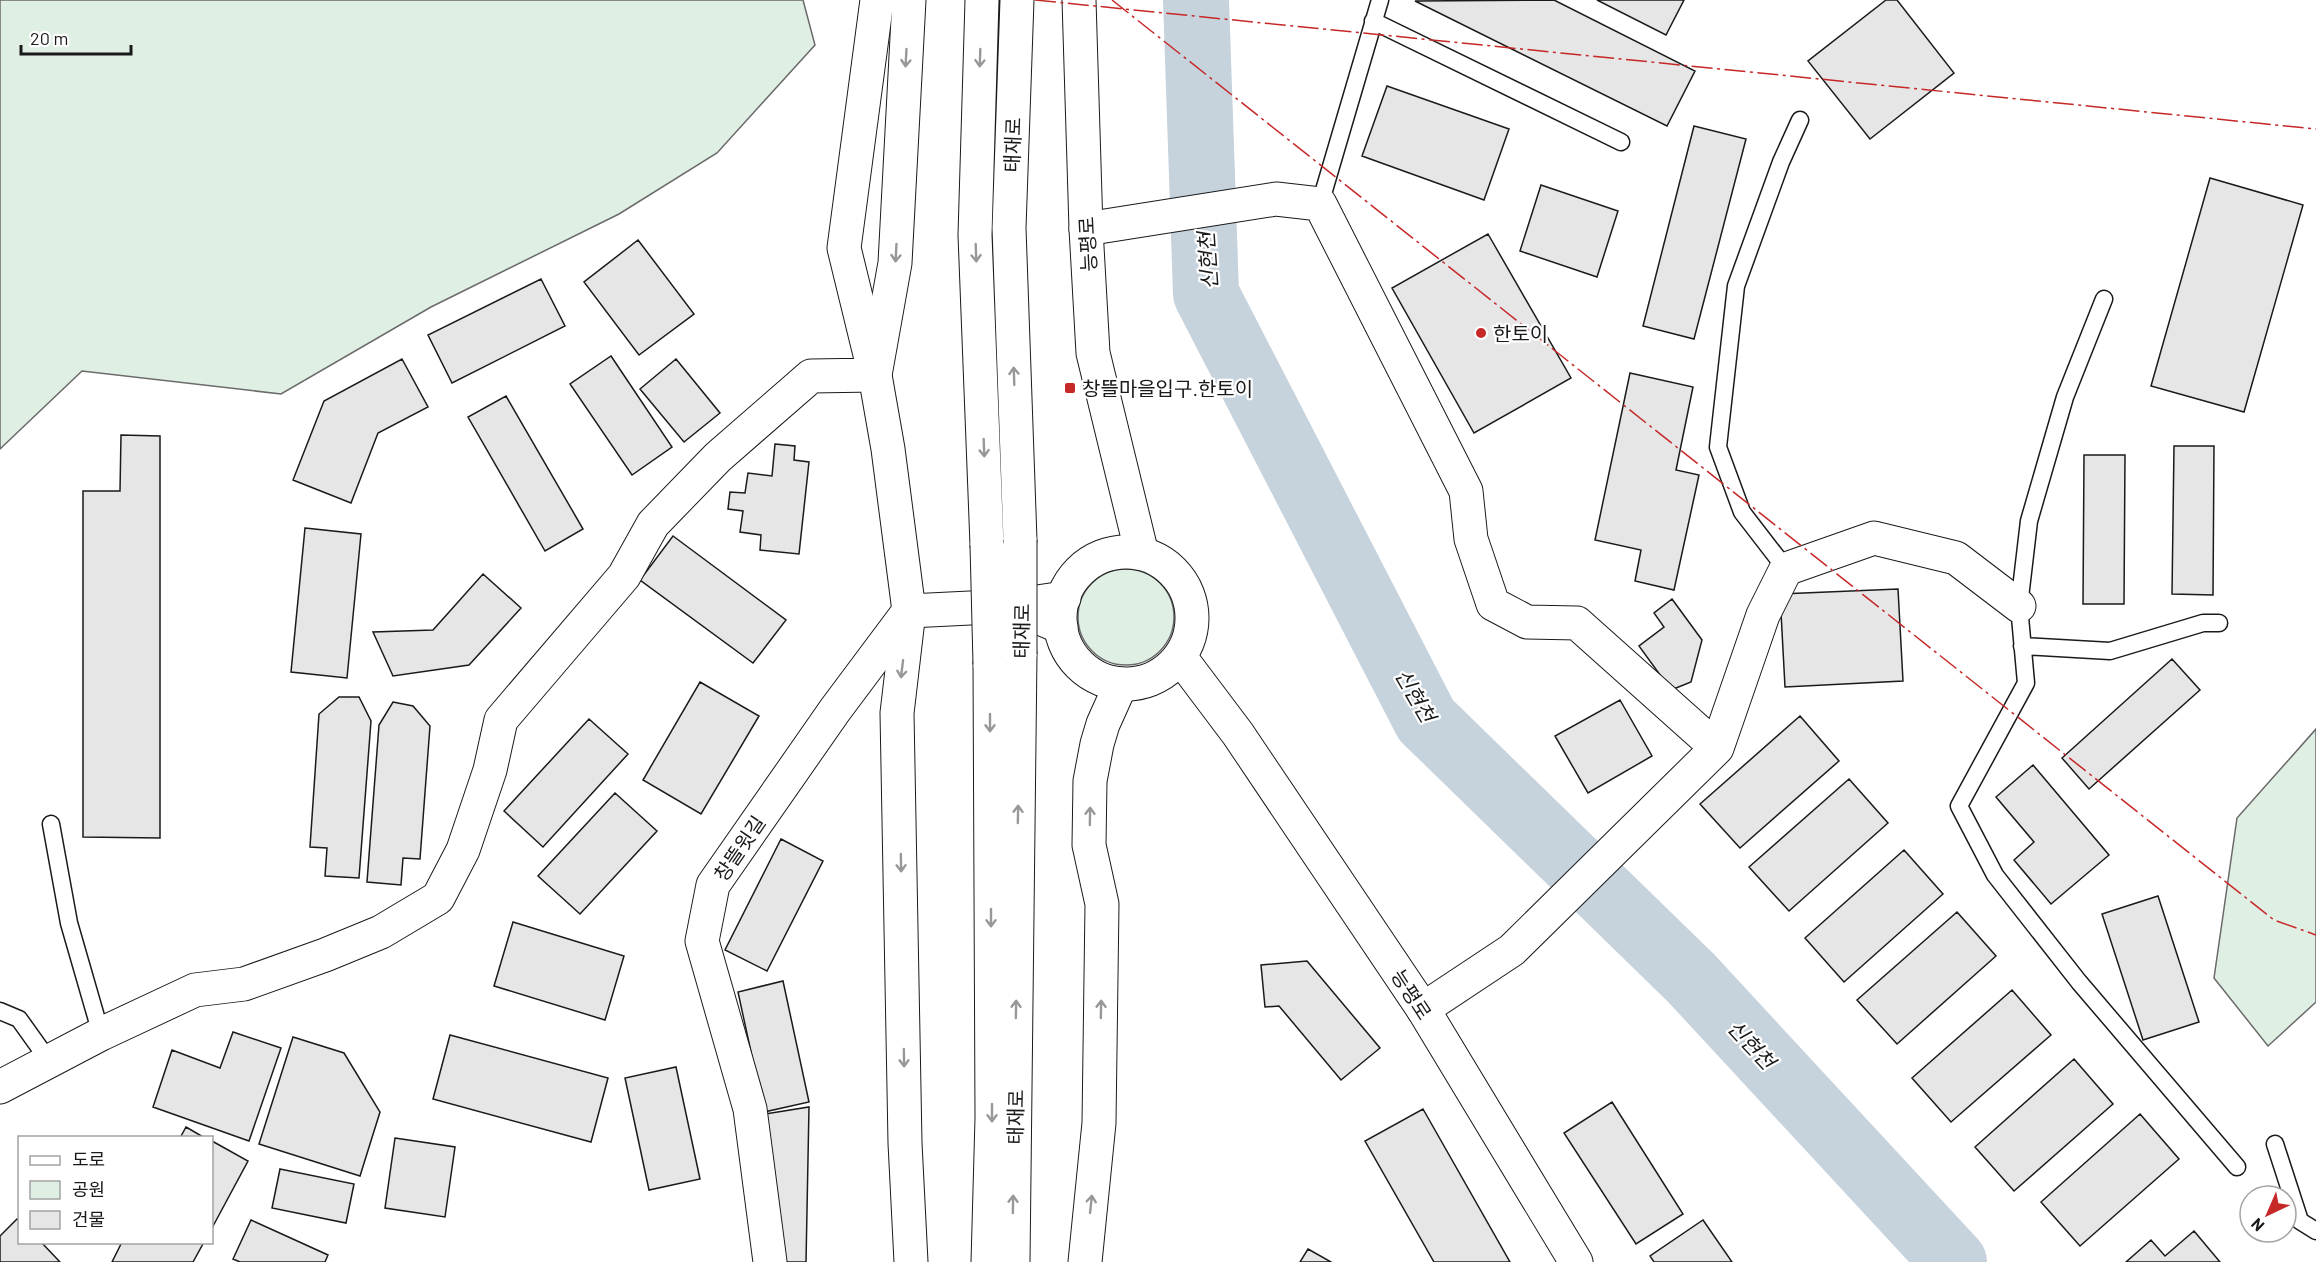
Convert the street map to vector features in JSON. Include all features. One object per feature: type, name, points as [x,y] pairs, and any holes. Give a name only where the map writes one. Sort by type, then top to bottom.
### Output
[{"type":"main road","points":[[877,0],[844,248],[875,375],[888,449],[909,611],[897,713],[905,1143],[911,1262]]},
{"type":"main road","points":[[875,375],[895,263],[909,0]]},
{"type":"main road","name":"태재로","points":[[982,0],[975,235],[987,545],[1005,659],[1013,1262]]},
{"type":"main road","name":"태재로","points":[[988,1262],[1005,659],[1020,540],[1009,228],[1017,0]]},
{"type":"main road","name":"능평로","points":[[1079,0],[1086,229],[1093,353],[1126,485],[1129,553]]},
{"type":"main road","points":[[1086,229],[1276,199],[1320,204],[1466,491],[1471,539],[1493,604],[1527,622],[1577,623],[1717,748]]},
{"type":"main road","points":[[0,1087],[101,1034],[195,990],[244,984],[326,955],[381,932],[438,898],[464,850],[490,770],[501,720],[624,576],[653,524],[718,457],[811,376],[875,375]]},
{"type":"main road","points":[[1423,1009],[1512,950],[1717,748],[1763,615],[1785,569],[1874,538],[1956,558],[2019,606]]},
{"type":"main road","points":[[1129,553],[1162,562],[1178,577],[1189,596],[1193,616],[1190,637],[1169,666],[1141,682],[1121,684],[1100,678],[1081,666],[1068,648],[1062,613],[1069,585],[1082,568],[1100,557],[1129,553]]},
{"type":"main road","points":[[909,611],[1011,606],[1062,613]]},
{"type":"main road","name":"창뜰윗길","points":[[770,1262],[750,1109],[702,940],[713,885],[829,719],[909,611]]},
{"type":"main road","name":"능평로","points":[[1169,666],[1238,734],[1423,1009],[1576,1262]]},
{"type":"main road","points":[[1085,1262],[1099,1123],[1102,904],[1089,845],[1090,781],[1100,734],[1121,684]]},
{"type":"lane","points":[[1320,204],[1380,0]]},
{"type":"lane","points":[[1373,21],[1622,142]]},
{"type":"lane","points":[[1785,569],[1742,512],[1718,447],[1736,286],[1781,162],[1800,120]]},
{"type":"lane","points":[[2104,299],[2065,397],[2029,521],[2019,606],[2026,683],[1959,806],[1995,875],[2079,982],[2237,1167]]},
{"type":"lane","points":[[2022,646],[2110,651],[2203,623],[2219,623]]},
{"type":"lane","points":[[51,824],[69,923],[101,1034]]},
{"type":"lane","points":[[0,1011],[20,1019],[49,1061]]},
{"type":"lane","points":[[2275,1144],[2300,1221],[2316,1231]]},
{"type":"green space","points":[[0,0],[803,0],[815,45],[717,153],[619,214],[431,307],[281,394],[82,371],[0,449]]},
{"type":"green space","points":[[1126,569],[1144,573],[1160,583],[1170,599],[1174,617],[1170,635],[1160,651],[1144,661],[1126,665],[1108,661],[1092,651],[1082,635],[1078,617],[1082,599],[1092,583],[1108,573]]},
{"type":"green space","points":[[2316,729],[2316,1002],[2268,1046],[2214,978],[2237,818]]},
{"type":"building","points":[[1554,0],[1695,71],[1667,126],[1415,1]]},
{"type":"building","points":[[1597,0],[1684,0],[1666,35]]},
{"type":"building","points":[[1886,0],[1897,0],[1954,73],[1870,139],[1808,61]]},
{"type":"building","points":[[1387,86],[1509,129],[1484,200],[1362,156]]},
{"type":"building","points":[[1694,126],[1746,139],[1694,339],[1643,326]]},
{"type":"building","points":[[2210,178],[2303,205],[2244,412],[2151,386]]},
{"type":"building","points":[[1541,185],[1618,211],[1597,277],[1520,251]]},
{"type":"building","name":"한토이","points":[[1488,234],[1571,378],[1474,433],[1392,288]]},
{"type":"building","points":[[638,240],[694,314],[639,355],[584,282]]},
{"type":"building","points":[[541,279],[565,326],[452,383],[428,335]]},
{"type":"building","points":[[611,356],[672,447],[632,475],[570,384]]},
{"type":"building","points":[[402,359],[428,407],[378,433],[351,503],[293,480],[324,401]]},
{"type":"building","points":[[676,359],[720,413],[684,442],[640,389]]},
{"type":"building","points":[[1630,373],[1693,387],[1676,470],[1699,475],[1674,590],[1635,581],[1641,550],[1595,540]]},
{"type":"building","points":[[506,396],[583,529],[545,551],[468,417]]},
{"type":"building","points":[[121,435],[160,436],[160,838],[83,837],[83,491],[120,491]]},
{"type":"building","points":[[775,444],[795,446],[794,460],[809,462],[799,554],[760,550],[761,535],[740,532],[743,511],[728,509],[730,492],[745,493],[748,473],[772,476]]},
{"type":"building","points":[[2174,446],[2214,446],[2213,595],[2172,594]]},
{"type":"building","points":[[2084,455],[2125,455],[2124,604],[2083,604]]},
{"type":"building","points":[[305,528],[361,534],[347,678],[291,672]]},
{"type":"building","points":[[673,536],[786,620],[753,663],[640,580]]},
{"type":"building","points":[[483,574],[521,608],[469,665],[393,676],[373,632],[433,630]]},
{"type":"building","points":[[1898,589],[1903,681],[1785,687],[1780,594]]},
{"type":"building","points":[[1672,599],[1702,640],[1691,682],[1671,690],[1639,646],[1664,627],[1654,613]]},
{"type":"building","points":[[2172,659],[2200,690],[2089,789],[2062,758]]},
{"type":"building","points":[[700,682],[759,716],[701,814],[643,780]]},
{"type":"building","points":[[339,697],[359,697],[371,721],[359,878],[325,876],[327,848],[310,847],[319,714]]},
{"type":"building","points":[[1620,700],[1652,756],[1588,793],[1555,736]]},
{"type":"building","points":[[393,702],[413,706],[430,726],[420,859],[403,858],[401,885],[367,882],[379,725]]},
{"type":"building","points":[[1800,716],[1839,761],[1740,848],[1700,804]]},
{"type":"building","points":[[589,719],[628,754],[543,847],[504,811]]},
{"type":"building","points":[[2033,765],[2109,855],[2051,904],[2014,860],[2034,842],[1996,797]]},
{"type":"building","points":[[1849,779],[1888,823],[1789,911],[1749,867]]},
{"type":"building","points":[[615,793],[657,831],[580,914],[538,876]]},
{"type":"building","points":[[781,839],[823,861],[767,971],[725,950]]},
{"type":"building","points":[[1904,850],[1943,894],[1844,982],[1805,938]]},
{"type":"building","points":[[2158,896],[2199,1022],[2143,1040],[2102,914]]},
{"type":"building","points":[[1957,912],[1996,956],[1897,1044],[1857,1000]]},
{"type":"building","points":[[513,922],[624,956],[605,1020],[494,986]]},
{"type":"building","points":[[1307,961],[1380,1048],[1341,1080],[1279,1006],[1265,1007],[1261,965]]},
{"type":"building","points":[[783,981],[809,1102],[764,1112],[738,992]]},
{"type":"building","points":[[2012,990],[2051,1035],[1951,1122],[1912,1078]]},
{"type":"building","points":[[233,1032],[281,1048],[249,1141],[153,1107],[172,1050],[220,1068]]},
{"type":"building","points":[[450,1035],[608,1078],[591,1142],[433,1099]]},
{"type":"building","points":[[293,1037],[344,1053],[380,1112],[360,1176],[259,1144]]},
{"type":"building","points":[[2074,1059],[2113,1104],[2014,1191],[1975,1147]]},
{"type":"building","points":[[676,1067],[700,1179],[649,1190],[625,1078]]},
{"type":"building","points":[[1612,1102],[1683,1214],[1636,1244],[1564,1133]]},
{"type":"building","points":[[809,1107],[806,1262],[784,1262],[759,1115]]},
{"type":"building","points":[[1423,1109],[1510,1262],[1434,1262],[1365,1141]]},
{"type":"building","points":[[2140,1114],[2179,1159],[2080,1246],[2041,1202]]},
{"type":"building","points":[[186,1127],[202,1136],[181,1136]]},
{"type":"building","points":[[395,1138],[455,1147],[445,1217],[385,1208]]},
{"type":"building","points":[[213,1142],[248,1161],[213,1226]]},
{"type":"building","points":[[280,1169],[354,1184],[346,1223],[272,1208]]},
{"type":"building","points":[[17,1219],[18,1244],[43,1244],[60,1262],[0,1262],[0,1236]]},
{"type":"building","points":[[251,1220],[328,1255],[325,1262],[240,1262],[233,1259]]},
{"type":"building","points":[[1703,1220],[1732,1262],[1654,1262],[1650,1256]]},
{"type":"building","points":[[2194,1231],[2220,1262],[2126,1262],[2151,1240],[2165,1256]]},
{"type":"building","points":[[121,1244],[203,1244],[193,1262],[112,1262]]},
{"type":"building","points":[[1308,1249],[1331,1262],[1300,1262]]},
{"type":"waterway","name":"신현천","points":[[1196,0],[1206,294],[1426,720],[1691,978],[1954,1262]]},
{"type":"power","points":[[1035,0],[2316,129]]},
{"type":"power","points":[[1112,0],[2274,920],[2316,935]]},
{"type":"place","name":"한토이","points":[[1481,333]]},
{"type":"place","name":"창뜰마을입구.한토이","points":[[1070,388]]}]
